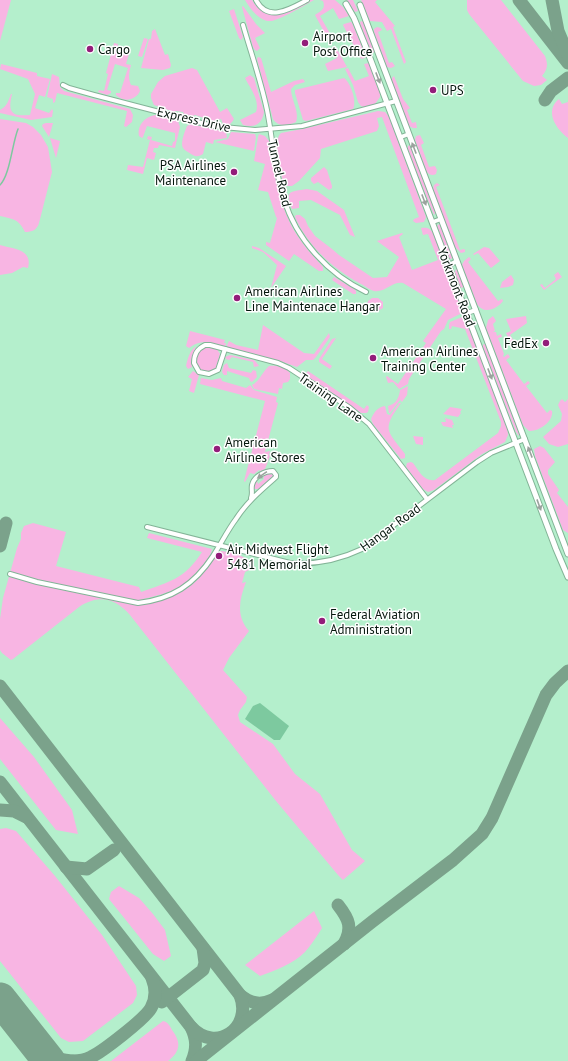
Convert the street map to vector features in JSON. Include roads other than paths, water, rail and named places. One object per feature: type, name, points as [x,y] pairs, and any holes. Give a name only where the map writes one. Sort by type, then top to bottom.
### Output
[{"type":"street","points":[[256,0],[260,7],[273,13],[280,12],[307,0]]},
{"type":"street","name":"Yorkmont Road","points":[[344,2],[354,18],[388,104],[556,549],[568,577]]},
{"type":"street","name":"Yorkmont Road","points":[[359,2],[378,56],[458,260],[568,554]]},
{"type":"street","points":[[354,18],[363,15]]},
{"type":"street","name":"Tunnel Road","points":[[243,25],[267,108],[284,199],[298,231],[322,261],[344,278],[366,292]]},
{"type":"street","points":[[370,58],[378,56]]},
{"type":"street","name":"Express Drive","points":[[63,85],[94,96],[214,126],[248,130],[270,130],[302,126],[396,101]]},
{"type":"street","points":[[401,138],[409,134]]},
{"type":"street","points":[[433,222],[441,219]]},
{"type":"street","points":[[449,265],[458,260]]},
{"type":"street","points":[[467,313],[476,310]]},
{"type":"street","name":"Training Lane","points":[[225,350],[220,366],[214,373],[204,374],[196,368],[194,363],[195,354],[201,347],[210,345],[289,368],[350,408],[369,424],[428,499]]},
{"type":"street","name":"Hangar Road","points":[[147,527],[290,563],[304,564],[331,561],[362,549],[491,453],[525,439]]},
{"type":"street","points":[[10,574],[36,582],[138,602],[149,601],[171,595],[188,585],[201,572],[251,498],[276,477],[273,471],[264,472],[255,480],[252,485],[253,494],[251,498]]},
{"type":"waterway","points":[[0,185],[9,167],[18,129]]},
{"type":"place","name":"Airport Post Office","points":[[305,43]]},
{"type":"place","name":"Cargo","points":[[90,49]]},
{"type":"place","name":"UPS","points":[[433,90]]},
{"type":"place","name":"PSA Airlines Maintenance","points":[[234,172]]},
{"type":"place","name":"American Airlines Line Maintenace Hangar","points":[[237,298]]},
{"type":"place","name":"FedEx","points":[[546,343]]},
{"type":"place","name":"American Airlines Training Center","points":[[373,358]]},
{"type":"place","name":"American Airlines Stores","points":[[217,449]]},
{"type":"place","name":"Air Midwest Flight 5481 Memorial","points":[[219,556]]},
{"type":"place","name":"Federal Aviation Administration","points":[[322,621]]}]
